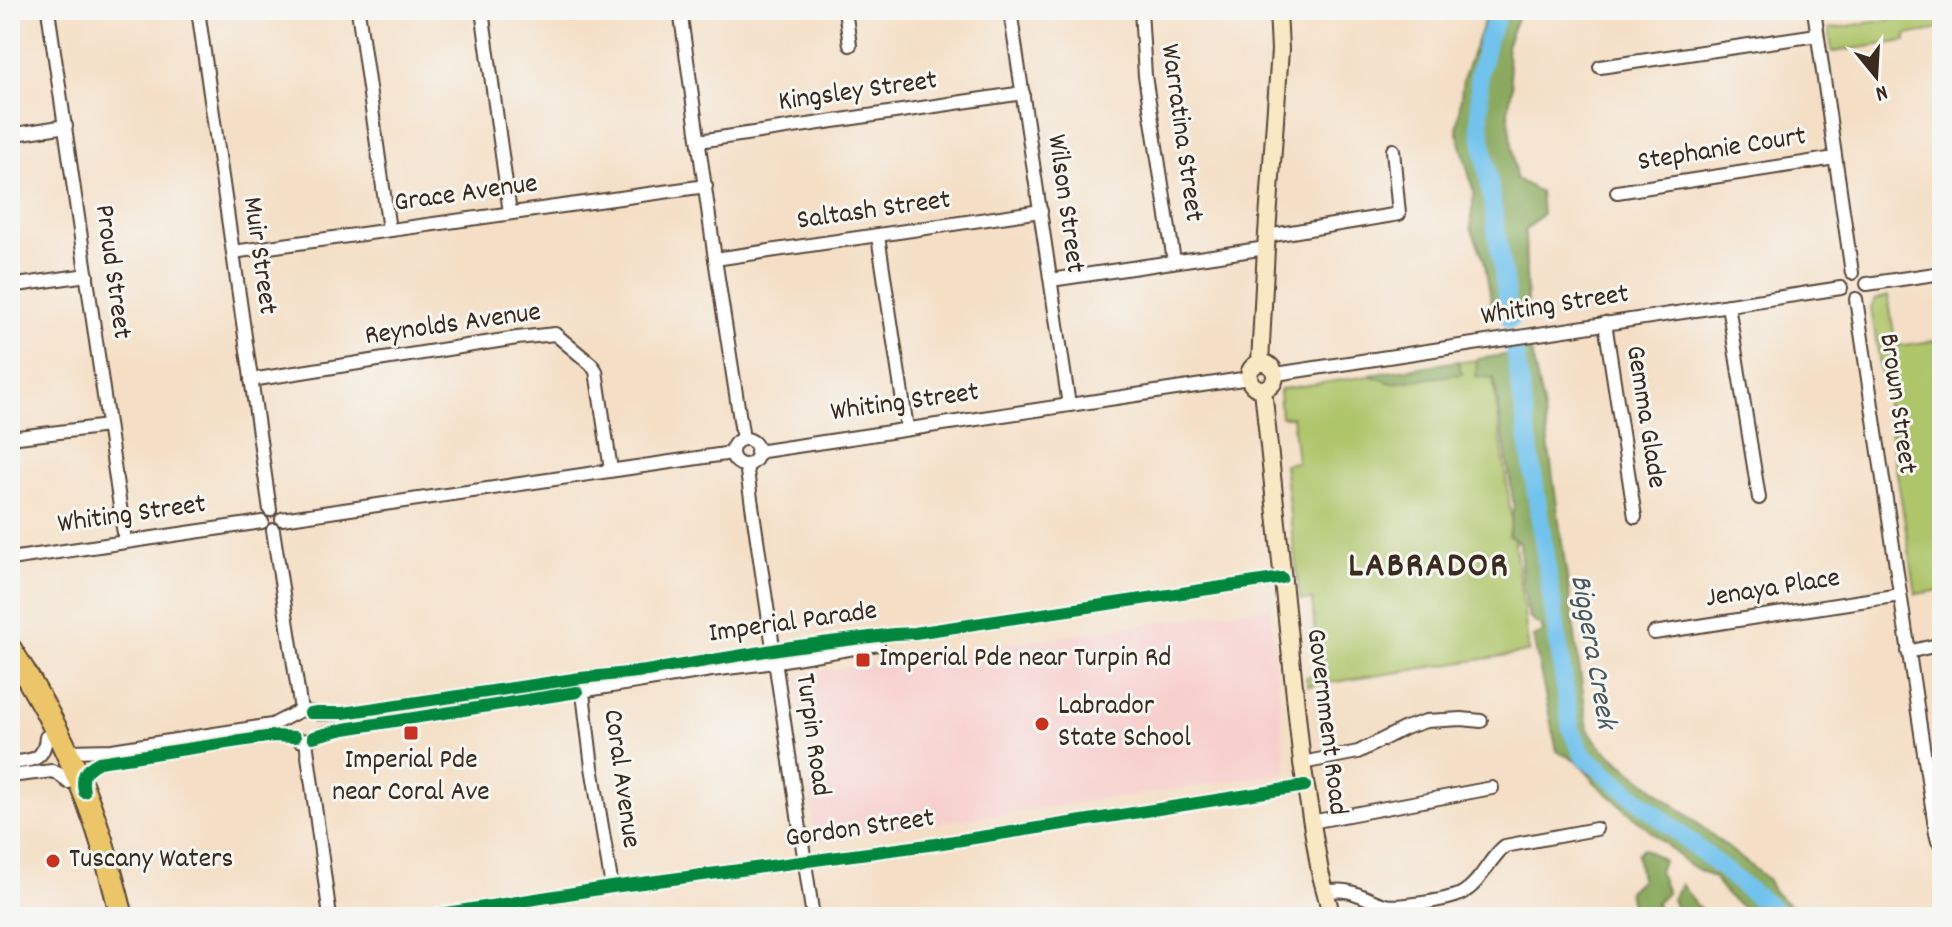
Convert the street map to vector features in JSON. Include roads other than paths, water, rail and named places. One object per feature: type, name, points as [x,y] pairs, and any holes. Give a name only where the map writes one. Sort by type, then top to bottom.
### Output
[{"type":"highway","points":[[10,649],[38,693],[55,740],[96,823],[122,917]]},
{"type":"highway","points":[[10,677],[55,740]]},
{"type":"highway","points":[[76,787],[110,917]]},
{"type":"main road","points":[[1260,363],[1280,50],[1278,10]]},
{"type":"main road","points":[[1260,363],[1269,364],[1276,374],[1274,383],[1263,389],[1254,386],[1249,378],[1252,368],[1260,363]]},
{"type":"main road","name":"Government Road","points":[[1263,389],[1305,786],[1332,917]]},
{"type":"street","name":"Proud Street","points":[[48,10],[125,541]]},
{"type":"street","name":"Muir Street","points":[[198,10],[270,510]]},
{"type":"street","points":[[358,10],[389,230]]},
{"type":"street","points":[[482,10],[510,213]]},
{"type":"street","points":[[680,10],[743,439]]},
{"type":"street","points":[[845,10],[850,45]]},
{"type":"street","name":"Wilson Street","points":[[1010,10],[1069,405]]},
{"type":"street","name":"Warratina Street","points":[[1141,10],[1145,76],[1174,261]]},
{"type":"street","points":[[1814,10],[1852,273]]},
{"type":"street","points":[[1600,67],[1817,35]]},
{"type":"street","name":"Kingsley Street","points":[[699,141],[1023,93]]},
{"type":"street","points":[[10,135],[66,126]]},
{"type":"street","points":[[1051,280],[1174,261],[1399,214],[1393,150]]},
{"type":"street","name":"Stephanie Court","points":[[1617,192],[1835,158]]},
{"type":"street","name":"Grace Avenue","points":[[233,252],[706,186]]},
{"type":"street","name":"Saltash Street","points":[[715,259],[1041,211]]},
{"type":"street","points":[[878,236],[907,428]]},
{"type":"street","points":[[1852,273],[1862,275],[1867,284],[1863,295],[1856,299],[1846,297],[1841,288],[1842,280],[1852,273]]},
{"type":"street","points":[[1867,284],[1942,273]]},
{"type":"street","points":[[10,286],[87,275]]},
{"type":"street","name":"Whiting Street","points":[[1276,374],[1841,288]]},
{"type":"street","name":"Brown Street","points":[[1856,299],[1936,833],[1942,846]]},
{"type":"street","points":[[1728,305],[1759,498]]},
{"type":"street","name":"Gemma Glade","points":[[1605,323],[1635,517]]},
{"type":"street","name":"Reynolds Avenue","points":[[251,380],[555,334],[596,371],[611,470]]},
{"type":"street","name":"Whiting Street","points":[[757,452],[1249,378]]},
{"type":"street","points":[[10,438],[108,426]]},
{"type":"street","points":[[743,439],[753,442],[757,452],[754,460],[746,465],[738,463],[732,453],[734,444],[743,439]]},
{"type":"street","points":[[282,519],[732,453]]},
{"type":"street","name":"Turpin Road","points":[[746,465],[813,917]]},
{"type":"street","points":[[270,510],[280,513],[282,519],[279,527],[273,530],[265,528],[262,522],[264,513],[270,510]]},
{"type":"street","name":"Whiting Street","points":[[10,559],[262,522]]},
{"type":"street","points":[[273,530],[301,713],[315,725],[315,732],[305,738]]},
{"type":"street","name":"Imperial Parade","points":[[55,740],[70,751],[273,736],[305,738],[499,705],[655,670],[776,656],[894,634],[1282,578]]},
{"type":"street","name":"Jenaya Place","points":[[1654,633],[1900,595]]},
{"type":"street","points":[[1908,652],[1942,644]]},
{"type":"street","name":"Imperial Parade","points":[[76,787],[89,767],[99,762],[272,725],[301,713],[343,713],[497,690],[582,685]]},
{"type":"street","name":"Coral Avenue","points":[[582,685],[612,887]]},
{"type":"street","points":[[497,690],[499,705]]},
{"type":"street","points":[[301,713],[292,723],[305,738],[330,917]]},
{"type":"street","points":[[1302,763],[1358,752],[1426,721],[1481,721]]},
{"type":"street","points":[[10,763],[40,756],[55,740]]},
{"type":"street","points":[[10,776],[52,771],[76,787]]},
{"type":"street","name":"Gordon Street","points":[[421,917],[612,887],[936,844],[1305,786]]},
{"type":"street","points":[[1311,822],[1492,788]]},
{"type":"street","points":[[1325,892],[1345,890],[1389,906],[1455,897],[1468,890],[1505,846],[1596,829]]},
{"type":"waterway","name":"Biggera Creek","points":[[1500,10],[1488,38],[1479,76],[1480,124],[1510,320]]},
{"type":"waterway","name":"Biggera Creek","points":[[1515,351],[1571,729],[1583,755],[1782,917]]},
{"type":"place","name":"Imperial Pde near Turpin Rd","points":[[863,660]]},
{"type":"place","name":"Labrador State School","points":[[1042,724]]},
{"type":"place","name":"Imperial Pde near Coral Ave","points":[[411,733]]},
{"type":"place","name":"Tuscany Waters","points":[[53,861]]},
{"type":"district","name":"LABRADOR","points":[[1429,568]]}]
